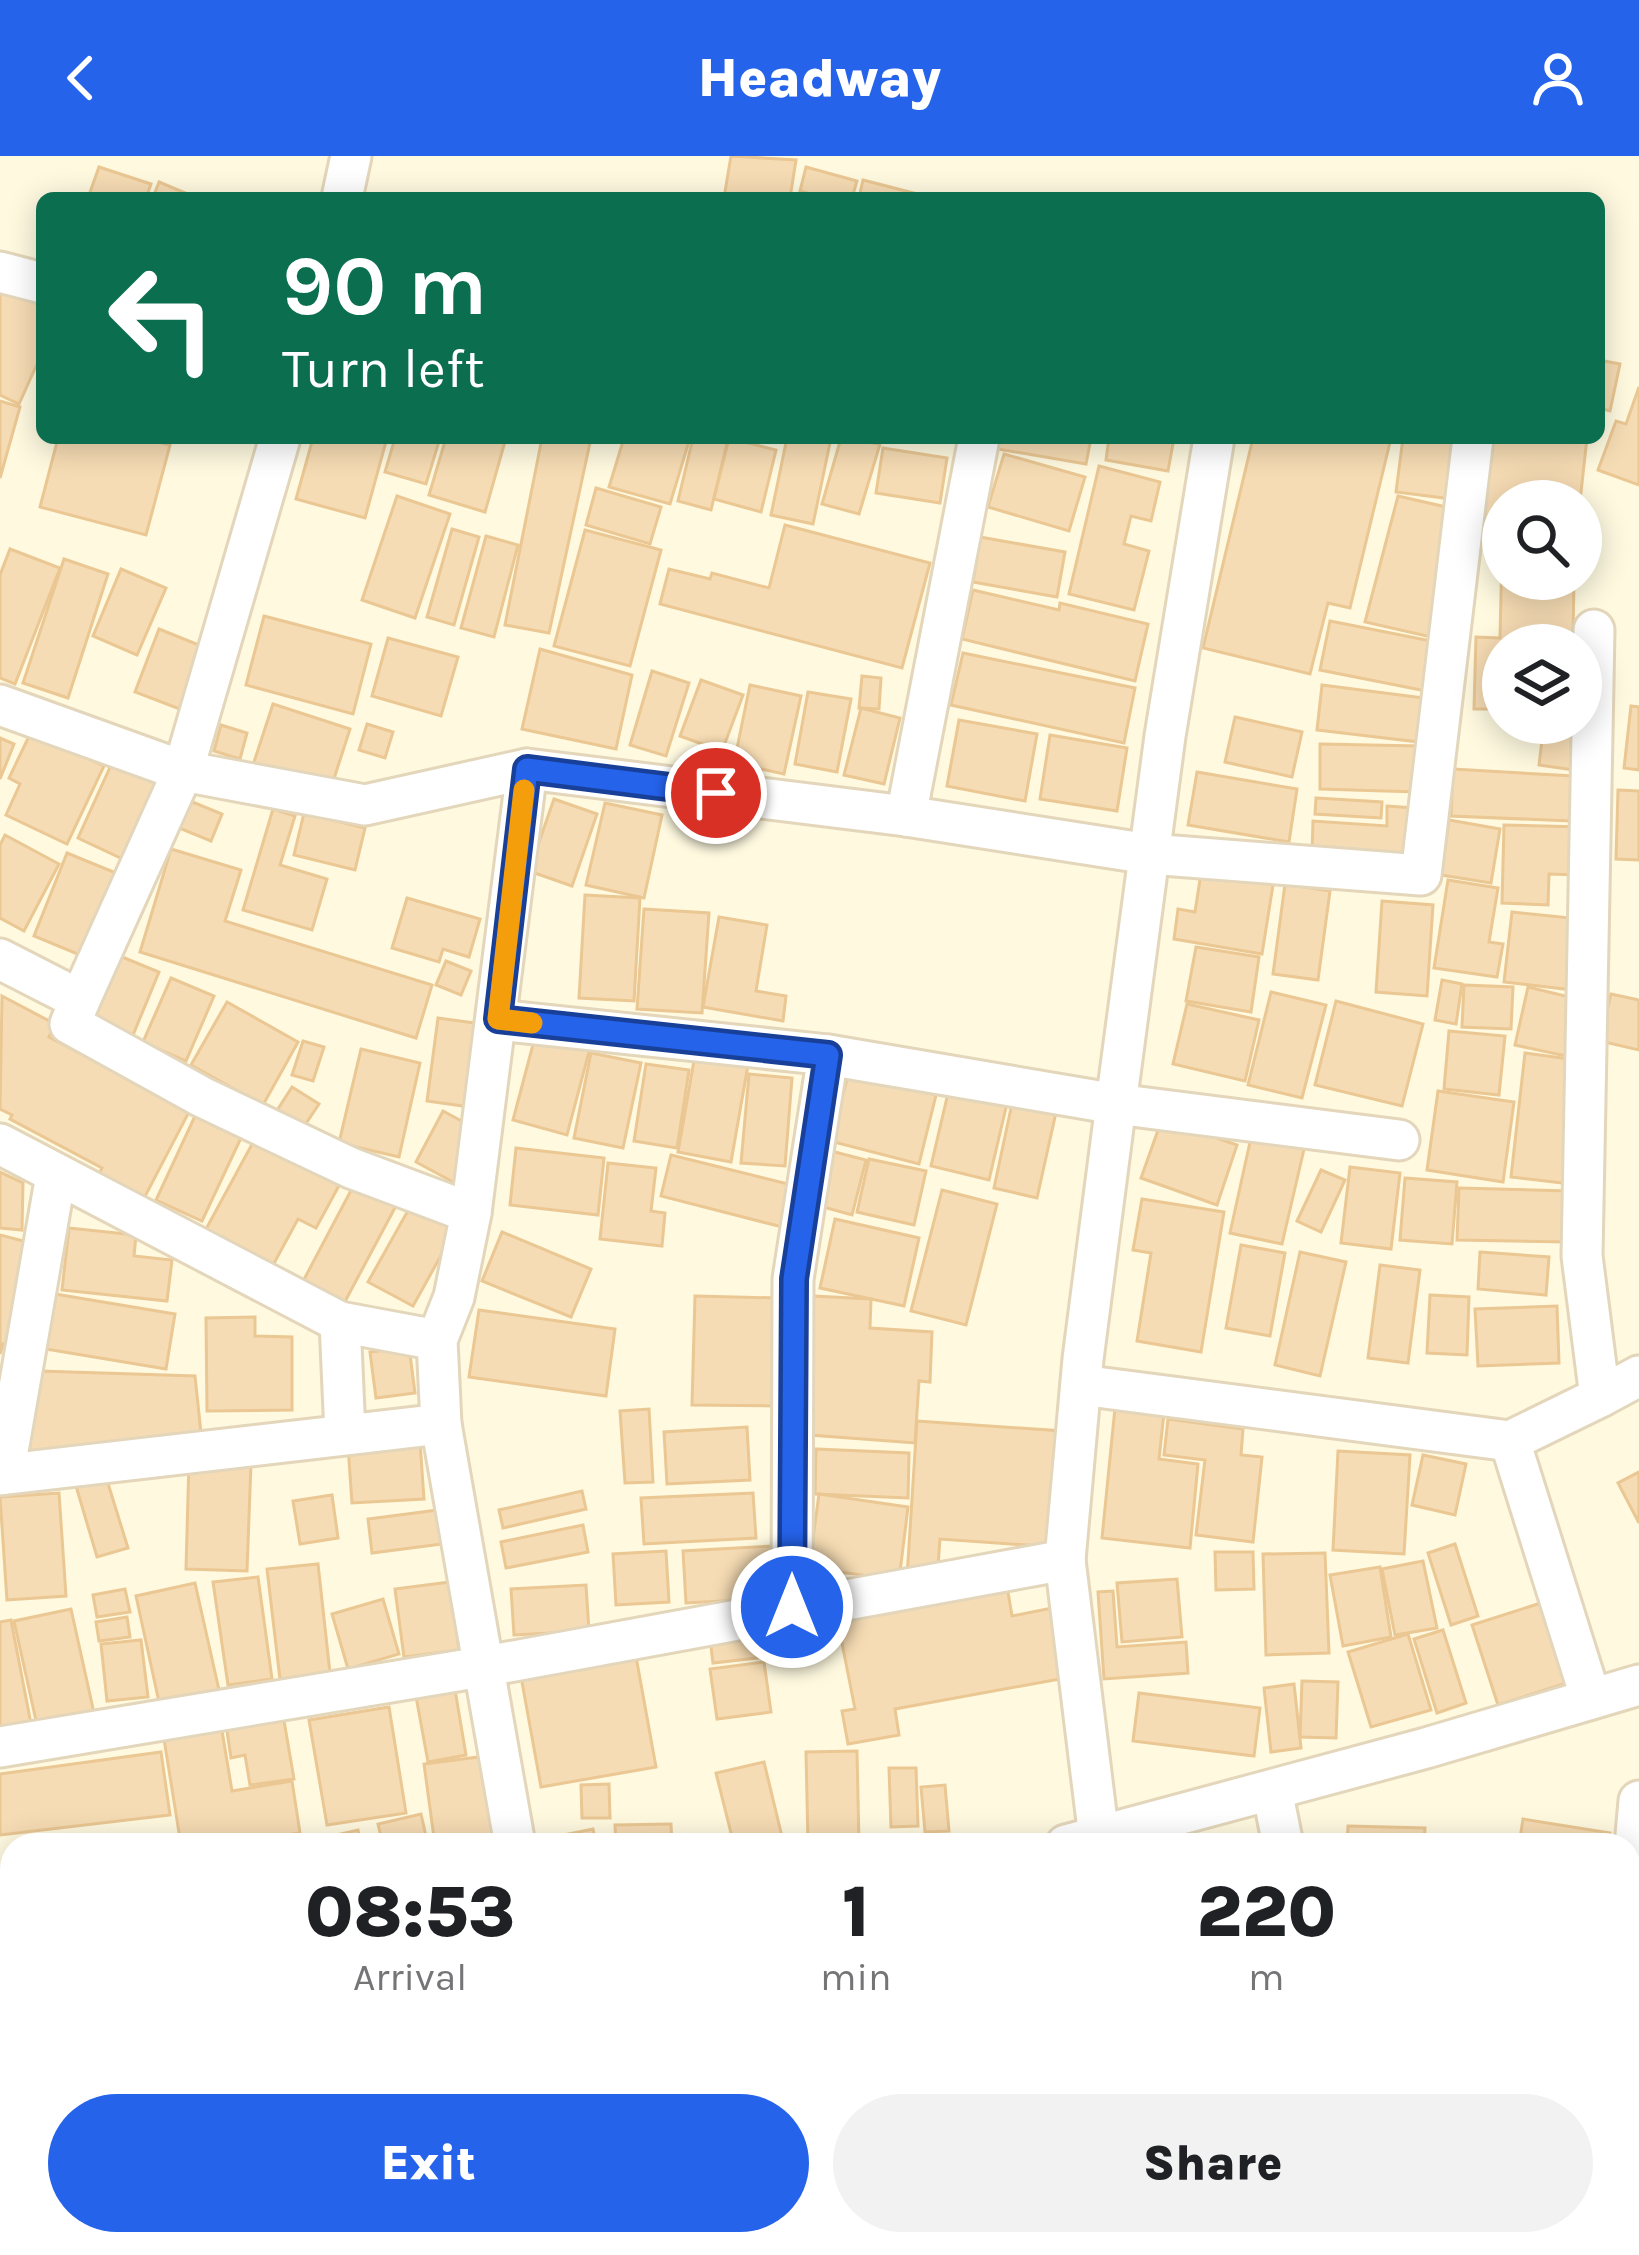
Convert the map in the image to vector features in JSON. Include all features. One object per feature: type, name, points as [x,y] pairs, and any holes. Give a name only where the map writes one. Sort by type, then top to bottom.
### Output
[{"type":"street","points":[[343,192],[352,156]]},
{"type":"street","points":[[0,272],[36,282]]},
{"type":"street","points":[[278,444],[184,771],[70,1024],[202,1097],[351,1168],[471,1213]]},
{"type":"street","points":[[906,817],[972,444]]},
{"type":"street","points":[[1081,1833],[1065,1560],[1081,1385],[1149,854],[1213,444]]},
{"type":"street","points":[[0,706],[184,771],[365,805],[527,769],[906,817],[1149,854],[1421,874],[1472,444]]},
{"type":"street","points":[[1592,744],[1582,1256],[1600,1397]]},
{"type":"street","points":[[513,1833],[441,1424],[437,1340],[454,1297],[471,1213],[527,769]]},
{"type":"street","points":[[0,958],[80,1000]]},
{"type":"street","points":[[498,1019],[828,1055],[1115,1104],[1399,1140]]},
{"type":"street","points":[[792,1607],[794,1279],[828,1055]]},
{"type":"street","points":[[0,1144],[340,1322],[437,1340]]},
{"type":"street","points":[[56,1175],[2,1474],[441,1424]]},
{"type":"street","points":[[340,1322],[345,1434]]},
{"type":"street","points":[[1081,1385],[1510,1441],[1639,1376]]},
{"type":"street","points":[[1510,1441],[1592,1699]]},
{"type":"street","points":[[0,1747],[1065,1560]]},
{"type":"street","points":[[1115,1833],[1639,1685]]},
{"type":"street","points":[[1272,1790],[1281,1833]]},
{"type":"street","points":[[1636,1833],[1639,1801]]},
{"type":"building","points":[[731,156],[796,160],[791,192],[725,192]]},
{"type":"building","points":[[99,167],[151,184],[148,192],[90,192]]},
{"type":"building","points":[[806,167],[857,181],[854,192],[800,191]]},
{"type":"building","points":[[863,180],[910,192],[860,192]]},
{"type":"building","points":[[159,182],[183,192],[155,192]]},
{"type":"building","points":[[0,287],[36,303],[36,366],[19,404],[0,395]]},
{"type":"building","points":[[1605,361],[1620,364],[1610,411],[1605,410]]},
{"type":"building","points":[[1639,387],[1639,485],[1598,470],[1616,421],[1626,424]]},
{"type":"building","points":[[0,401],[20,407],[0,478]]},
{"type":"building","points":[[56,444],[170,445],[146,535],[40,507]]},
{"type":"building","points":[[311,444],[385,444],[365,518],[296,499]]},
{"type":"building","points":[[393,444],[438,444],[426,484],[385,472]]},
{"type":"building","points":[[444,444],[504,444],[485,512],[429,495]]},
{"type":"building","points":[[541,444],[590,444],[549,633],[505,625]]},
{"type":"building","points":[[622,444],[688,444],[670,504],[609,487]]},
{"type":"building","points":[[692,444],[727,444],[711,510],[678,501]]},
{"type":"building","points":[[728,444],[776,450],[761,512],[714,499]]},
{"type":"building","points":[[786,444],[830,444],[813,524],[771,515]]},
{"type":"building","points":[[839,444],[880,444],[859,514],[822,504]]},
{"type":"building","points":[[993,444],[1090,444],[1086,464],[992,448]]},
{"type":"building","points":[[1108,444],[1173,444],[1168,471],[1106,460]]},
{"type":"building","points":[[1252,444],[1390,444],[1350,608],[1328,603],[1310,674],[1203,648]]},
{"type":"building","points":[[1402,444],[1458,444],[1452,499],[1396,492]]},
{"type":"building","points":[[1487,444],[1586,444],[1582,480],[1483,480]]},
{"type":"building","points":[[883,448],[947,458],[940,503],[876,493]]},
{"type":"building","points":[[1004,454],[1085,477],[1069,531],[988,507]]},
{"type":"building","points":[[1099,466],[1160,482],[1151,521],[1131,516],[1124,544],[1149,551],[1134,610],[1069,594]]},
{"type":"building","points":[[596,488],[661,507],[650,544],[586,525]]},
{"type":"building","points":[[1482,493],[1482,539],[1477,538]]},
{"type":"building","points":[[397,496],[450,514],[415,618],[362,600]]},
{"type":"building","points":[[1398,496],[1459,510],[1431,637],[1365,622]]},
{"type":"building","points":[[785,525],[930,563],[902,668],[660,604],[669,569],[710,579],[712,573],[769,588]]},
{"type":"building","points":[[452,529],[479,537],[454,625],[427,617]]},
{"type":"building","points":[[585,530],[661,550],[630,666],[554,646]]},
{"type":"building","points":[[486,536],[518,545],[494,637],[461,628]]},
{"type":"building","points":[[980,537],[1065,552],[1057,597],[973,582]]},
{"type":"building","points":[[10,549],[60,568],[15,684],[0,678],[0,575]]},
{"type":"building","points":[[64,559],[108,574],[68,698],[23,683]]},
{"type":"building","points":[[121,569],[166,588],[137,655],[93,636]]},
{"type":"building","points":[[973,590],[1059,610],[1060,603],[1148,624],[1135,681],[962,639]]},
{"type":"building","points":[[1501,600],[1574,600],[1573,624],[1500,624]]},
{"type":"building","points":[[264,616],[371,644],[353,714],[246,685]]},
{"type":"building","points":[[1330,621],[1441,643],[1431,692],[1320,670]]},
{"type":"building","points":[[159,629],[209,649],[185,711],[135,692]]},
{"type":"building","points":[[1476,637],[1482,637],[1482,709],[1474,709]]},
{"type":"building","points":[[388,638],[458,657],[441,716],[372,696]]},
{"type":"building","points":[[540,649],[632,675],[616,749],[522,729]]},
{"type":"building","points":[[963,653],[1135,688],[1124,743],[951,705]]},
{"type":"building","points":[[652,671],[689,683],[666,756],[630,745]]},
{"type":"building","points":[[862,676],[881,678],[879,709],[859,708]]},
{"type":"building","points":[[701,680],[743,695],[722,751],[680,736]]},
{"type":"building","points":[[750,685],[801,696],[784,774],[734,763]]},
{"type":"building","points":[[1322,685],[1424,698],[1419,742],[1317,730]]},
{"type":"building","points":[[808,692],[851,699],[837,772],[795,764]]},
{"type":"building","points":[[273,704],[350,729],[330,791],[253,765]]},
{"type":"building","points":[[1631,706],[1639,707],[1639,770],[1624,768]]},
{"type":"building","points":[[861,708],[900,718],[884,784],[844,775]]},
{"type":"building","points":[[1235,717],[1302,732],[1292,777],[1225,762]]},
{"type":"building","points":[[959,720],[1037,734],[1025,801],[947,786]]},
{"type":"building","points":[[367,724],[393,732],[385,758],[359,750]]},
{"type":"building","points":[[221,725],[247,733],[240,759],[214,751]]},
{"type":"building","points":[[31,732],[104,766],[67,844],[6,815],[20,784],[9,778]]},
{"type":"building","points":[[1050,735],[1127,748],[1117,811],[1040,799]]},
{"type":"building","points":[[0,738],[14,744],[0,779]]},
{"type":"building","points":[[1320,744],[1418,746],[1417,792],[1320,789]]},
{"type":"building","points":[[1542,744],[1577,744],[1574,770],[1539,765]]},
{"type":"building","points":[[112,763],[162,786],[127,861],[78,838]]},
{"type":"building","points":[[1453,769],[1573,776],[1571,821],[1451,816]]},
{"type":"building","points":[[1197,772],[1297,789],[1289,842],[1188,825]]},
{"type":"building","points":[[1618,790],[1639,791],[1639,860],[1616,859]]},
{"type":"building","points":[[1316,798],[1382,802],[1381,818],[1315,814]]},
{"type":"building","points":[[554,799],[597,814],[572,886],[529,871]]},
{"type":"building","points":[[190,801],[222,814],[211,841],[179,828]]},
{"type":"building","points":[[605,803],[662,815],[644,898],[586,885]]},
{"type":"building","points":[[1387,806],[1413,808],[1410,860],[1312,854],[1313,821],[1387,826]]},
{"type":"building","points":[[273,809],[295,816],[280,865],[327,879],[312,930],[243,910]]},
{"type":"building","points":[[304,813],[365,828],[355,870],[294,855]]},
{"type":"building","points":[[1449,820],[1500,829],[1491,883],[1441,875]]},
{"type":"building","points":[[1504,825],[1581,827],[1580,875],[1549,874],[1548,905],[1502,903]]},
{"type":"building","points":[[5,835],[59,864],[24,931],[0,918],[0,845]]},
{"type":"building","points":[[171,849],[241,870],[225,921],[432,985],[416,1038],[140,952]]},
{"type":"building","points":[[67,853],[126,877],[92,960],[34,936]]},
{"type":"building","points":[[1201,873],[1273,885],[1262,954],[1174,939],[1178,909],[1195,912]]},
{"type":"building","points":[[1448,880],[1498,888],[1489,942],[1503,944],[1497,977],[1434,968]]},
{"type":"building","points":[[1285,884],[1330,891],[1318,980],[1273,974]]},
{"type":"building","points":[[585,895],[640,898],[634,1001],[579,998]]},
{"type":"building","points":[[407,898],[480,919],[469,957],[443,949],[439,962],[392,948]]},
{"type":"building","points":[[1382,901],[1433,905],[1427,996],[1376,992]]},
{"type":"building","points":[[644,909],[709,913],[702,1013],[637,1009]]},
{"type":"building","points":[[1512,912],[1580,919],[1573,990],[1504,982]]},
{"type":"building","points":[[719,917],[767,925],[756,991],[786,996],[783,1021],[703,1007]]},
{"type":"building","points":[[1196,947],[1259,957],[1251,1012],[1186,1001]]},
{"type":"building","points":[[110,952],[159,972],[133,1035],[85,1015]]},
{"type":"building","points":[[446,961],[471,971],[461,995],[436,985]]},
{"type":"building","points":[[171,978],[214,996],[186,1061],[143,1042]]},
{"type":"building","points":[[1442,980],[1462,984],[1456,1024],[1435,1020]]},
{"type":"building","points":[[1464,985],[1513,987],[1511,1029],[1462,1027]]},
{"type":"building","points":[[1528,987],[1578,999],[1566,1056],[1515,1045]]},
{"type":"building","points":[[1271,992],[1326,1005],[1302,1098],[1248,1085]]},
{"type":"building","points":[[1611,994],[1639,1000],[1639,1050],[1600,1041]]},
{"type":"building","points":[[2,996],[55,1024],[49,1037],[190,1110],[140,1206],[95,1182],[102,1168],[10,1119],[12,1115],[0,1109]]},
{"type":"building","points":[[1336,1001],[1423,1024],[1402,1106],[1315,1085]]},
{"type":"building","points":[[227,1002],[298,1042],[263,1105],[191,1065]]},
{"type":"building","points":[[1187,1004],[1259,1020],[1245,1081],[1173,1064]]},
{"type":"building","points":[[438,1018],[482,1024],[470,1107],[427,1101]]},
{"type":"building","points":[[1449,1031],[1505,1036],[1499,1095],[1444,1089]]},
{"type":"building","points":[[536,1033],[590,1048],[567,1135],[513,1120]]},
{"type":"building","points":[[303,1041],[324,1047],[313,1081],[292,1075]]},
{"type":"building","points":[[361,1049],[420,1063],[399,1157],[339,1143]]},
{"type":"building","points":[[591,1053],[641,1063],[623,1148],[574,1138]]},
{"type":"building","points":[[1525,1053],[1577,1060],[1563,1183],[1511,1177]]},
{"type":"building","points":[[695,1055],[748,1065],[731,1162],[678,1152]]},
{"type":"building","points":[[646,1064],[689,1070],[677,1148],[634,1141]]},
{"type":"building","points":[[849,1072],[936,1095],[919,1164],[830,1141]]},
{"type":"building","points":[[749,1074],[792,1078],[785,1166],[741,1163]]},
{"type":"building","points":[[292,1087],[319,1104],[303,1128],[276,1112]]},
{"type":"building","points":[[949,1089],[1007,1103],[989,1180],[931,1166]]},
{"type":"building","points":[[1438,1091],[1514,1102],[1503,1182],[1427,1170]]},
{"type":"building","points":[[1013,1099],[1057,1108],[1037,1198],[994,1188]]},
{"type":"building","points":[[443,1111],[482,1132],[455,1183],[416,1162]]},
{"type":"building","points":[[195,1116],[241,1138],[202,1221],[156,1200]]},
{"type":"building","points":[[1162,1119],[1237,1145],[1217,1205],[1141,1178]]},
{"type":"building","points":[[1252,1133],[1305,1145],[1282,1244],[1230,1233]]},
{"type":"building","points":[[257,1135],[342,1180],[316,1228],[298,1219],[272,1267],[205,1231]]},
{"type":"building","points":[[516,1148],[604,1158],[598,1215],[510,1205]]},
{"type":"building","points":[[831,1151],[866,1160],[852,1215],[816,1205]]},
{"type":"building","points":[[671,1155],[792,1185],[782,1227],[661,1196]]},
{"type":"building","points":[[869,1159],[926,1171],[914,1225],[857,1212]]},
{"type":"building","points":[[608,1163],[656,1168],[651,1211],[665,1213],[662,1246],[600,1239]]},
{"type":"building","points":[[1350,1167],[1400,1173],[1391,1249],[1341,1243]]},
{"type":"building","points":[[1321,1170],[1345,1180],[1321,1232],[1297,1221]]},
{"type":"building","points":[[0,1172],[23,1183],[22,1230],[0,1228]]},
{"type":"building","points":[[1405,1178],[1457,1182],[1452,1244],[1400,1240]]},
{"type":"building","points":[[357,1179],[398,1202],[341,1309],[300,1287]]},
{"type":"building","points":[[1459,1188],[1569,1191],[1568,1242],[1457,1240]]},
{"type":"building","points":[[942,1190],[997,1204],[966,1325],[911,1311]]},
{"type":"building","points":[[415,1198],[459,1223],[413,1306],[368,1282]]},
{"type":"building","points":[[1142,1199],[1224,1212],[1201,1352],[1137,1341],[1151,1253],[1133,1250]]},
{"type":"building","points":[[835,1219],[919,1238],[904,1306],[820,1288]]},
{"type":"building","points":[[69,1228],[136,1235],[134,1256],[172,1260],[167,1301],[62,1290]]},
{"type":"building","points":[[502,1232],[591,1269],[571,1317],[482,1281]]},
{"type":"building","points":[[0,1235],[35,1244],[11,1346],[3,1344],[0,1354]]},
{"type":"building","points":[[1241,1245],[1285,1253],[1270,1336],[1226,1328]]},
{"type":"building","points":[[1300,1252],[1346,1262],[1320,1376],[1275,1365]]},
{"type":"building","points":[[1480,1252],[1549,1257],[1546,1295],[1478,1289]]},
{"type":"building","points":[[1380,1265],[1420,1270],[1408,1363],[1368,1358]]},
{"type":"building","points":[[55,1294],[175,1314],[166,1369],[46,1349]]},
{"type":"building","points":[[1430,1295],[1469,1297],[1467,1355],[1427,1353]]},
{"type":"building","points":[[695,1296],[779,1298],[778,1406],[692,1405]]},
{"type":"building","points":[[813,1296],[871,1299],[870,1328],[932,1332],[930,1382],[919,1381],[915,1443],[810,1435]]},
{"type":"building","points":[[1557,1306],[1559,1363],[1478,1366],[1475,1309]]},
{"type":"building","points":[[479,1310],[615,1329],[606,1396],[469,1377]]},
{"type":"building","points":[[255,1317],[255,1336],[292,1337],[292,1410],[207,1411],[206,1318]]},
{"type":"building","points":[[409,1347],[415,1393],[376,1398],[370,1352]]},
{"type":"building","points":[[39,1371],[195,1376],[201,1433],[25,1458]]},
{"type":"building","points":[[1115,1408],[1164,1413],[1159,1459],[1198,1464],[1190,1548],[1102,1538]]},
{"type":"building","points":[[649,1409],[653,1482],[625,1483],[620,1411]]},
{"type":"building","points":[[1168,1419],[1243,1429],[1241,1455],[1262,1457],[1253,1542],[1196,1535],[1205,1460],[1164,1455]]},
{"type":"building","points":[[917,1421],[1063,1431],[1056,1547],[940,1539],[937,1580],[907,1577]]},
{"type":"building","points":[[747,1427],[750,1480],[667,1484],[664,1432]]},
{"type":"building","points":[[420,1442],[424,1499],[352,1503],[348,1446]]},
{"type":"building","points":[[816,1449],[909,1453],[908,1498],[815,1494]]},
{"type":"building","points":[[1338,1451],[1410,1455],[1404,1554],[1333,1550]]},
{"type":"building","points":[[1423,1455],[1466,1464],[1455,1515],[1412,1505]]},
{"type":"building","points":[[189,1461],[251,1463],[247,1571],[186,1569]]},
{"type":"building","points":[[1639,1472],[1639,1523],[1618,1483]]},
{"type":"building","points":[[106,1477],[128,1548],[97,1557],[76,1486]]},
{"type":"building","points":[[582,1491],[586,1509],[503,1528],[499,1510]]},
{"type":"building","points":[[59,1493],[66,1596],[7,1600],[0,1497]]},
{"type":"building","points":[[753,1493],[756,1538],[644,1544],[641,1498]]},
{"type":"building","points":[[819,1494],[908,1507],[899,1580],[809,1568]]},
{"type":"building","points":[[332,1495],[338,1538],[300,1544],[293,1501]]},
{"type":"building","points":[[438,1510],[442,1544],[372,1553],[368,1519]]},
{"type":"building","points":[[583,1525],[588,1552],[506,1568],[501,1542]]},
{"type":"building","points":[[1455,1544],[1478,1616],[1451,1625],[1428,1553]]},
{"type":"building","points":[[773,1546],[776,1598],[686,1603],[683,1551]]},
{"type":"building","points":[[666,1551],[669,1602],[616,1605],[613,1554]]},
{"type":"building","points":[[1215,1552],[1253,1552],[1254,1589],[1216,1590]]},
{"type":"building","points":[[1325,1553],[1329,1653],[1266,1655],[1263,1554]]},
{"type":"building","points":[[1423,1561],[1437,1628],[1395,1635],[1382,1569]]},
{"type":"building","points":[[318,1564],[330,1673],[280,1679],[267,1569]]},
{"type":"building","points":[[1380,1567],[1391,1637],[1343,1646],[1330,1575]]},
{"type":"building","points":[[258,1577],[272,1679],[228,1685],[213,1582]]},
{"type":"building","points":[[1177,1579],[1182,1637],[1122,1642],[1117,1583]]},
{"type":"building","points":[[450,1582],[459,1650],[404,1657],[395,1589]]},
{"type":"building","points":[[195,1583],[219,1690],[159,1702],[136,1596]]},
{"type":"building","points":[[586,1585],[589,1631],[514,1635],[511,1589]]},
{"type":"building","points":[[125,1589],[130,1612],[97,1617],[93,1595]]},
{"type":"building","points":[[1113,1591],[1117,1647],[1186,1642],[1188,1673],[1104,1679],[1098,1592]]},
{"type":"building","points":[[1008,1592],[1012,1616],[1052,1608],[1065,1678],[895,1709],[899,1735],[848,1744],[842,1711],[855,1709],[837,1618]]},
{"type":"building","points":[[383,1599],[399,1654],[348,1669],[332,1614]]},
{"type":"building","points":[[1544,1602],[1570,1682],[1498,1705],[1472,1625]]},
{"type":"building","points":[[71,1609],[94,1713],[37,1725],[14,1621]]},
{"type":"building","points":[[127,1617],[130,1637],[99,1641],[96,1622]]},
{"type":"building","points":[[11,1620],[31,1724],[0,1730],[0,1622]]},
{"type":"building","points":[[820,1624],[823,1649],[774,1657],[770,1631]]},
{"type":"building","points":[[1443,1630],[1466,1703],[1437,1713],[1414,1639]]},
{"type":"building","points":[[762,1633],[765,1657],[713,1663],[710,1639]]},
{"type":"building","points":[[1408,1634],[1431,1710],[1371,1727],[1348,1652]]},
{"type":"building","points":[[141,1640],[148,1697],[107,1701],[101,1644]]},
{"type":"building","points":[[635,1651],[656,1767],[541,1787],[520,1671]]},
{"type":"building","points":[[764,1662],[771,1712],[717,1719],[710,1669]]},
{"type":"building","points":[[1302,1681],[1338,1682],[1336,1738],[1300,1737]]},
{"type":"building","points":[[454,1684],[466,1755],[428,1762],[415,1691]]},
{"type":"building","points":[[1294,1684],[1301,1748],[1271,1752],[1264,1688]]},
{"type":"building","points":[[1139,1693],[1260,1708],[1254,1756],[1133,1741]]},
{"type":"building","points":[[389,1707],[406,1813],[327,1825],[309,1720]]},
{"type":"building","points":[[283,1715],[294,1779],[250,1785],[245,1755],[231,1758],[226,1724]]},
{"type":"building","points":[[222,1731],[232,1791],[292,1781],[300,1833],[179,1833],[164,1739]]},
{"type":"building","points":[[857,1751],[859,1833],[808,1833],[806,1752]]},
{"type":"building","points":[[161,1752],[170,1815],[0,1833],[0,1774]]},
{"type":"building","points":[[486,1756],[496,1833],[433,1833],[424,1764]]},
{"type":"building","points":[[764,1762],[781,1833],[731,1833],[716,1773]]},
{"type":"building","points":[[889,1768],[916,1768],[918,1826],[891,1827]]},
{"type":"building","points":[[609,1784],[610,1818],[582,1818],[581,1785]]},
{"type":"building","points":[[945,1785],[949,1831],[925,1832],[921,1787]]},
{"type":"building","points":[[421,1814],[425,1833],[380,1833],[378,1824]]},
{"type":"building","points":[[1523,1819],[1610,1833],[1521,1833]]},
{"type":"building","points":[[671,1824],[671,1833],[615,1833],[615,1825]]},
{"type":"building","points":[[1348,1826],[1425,1828],[1425,1833],[1348,1833]]},
{"type":"slow traffic","points":[[524,790],[498,1019],[532,1023]]},
{"type":"route","points":[[716,793],[527,769],[498,1019],[828,1055],[794,1279],[792,1607]]}]
